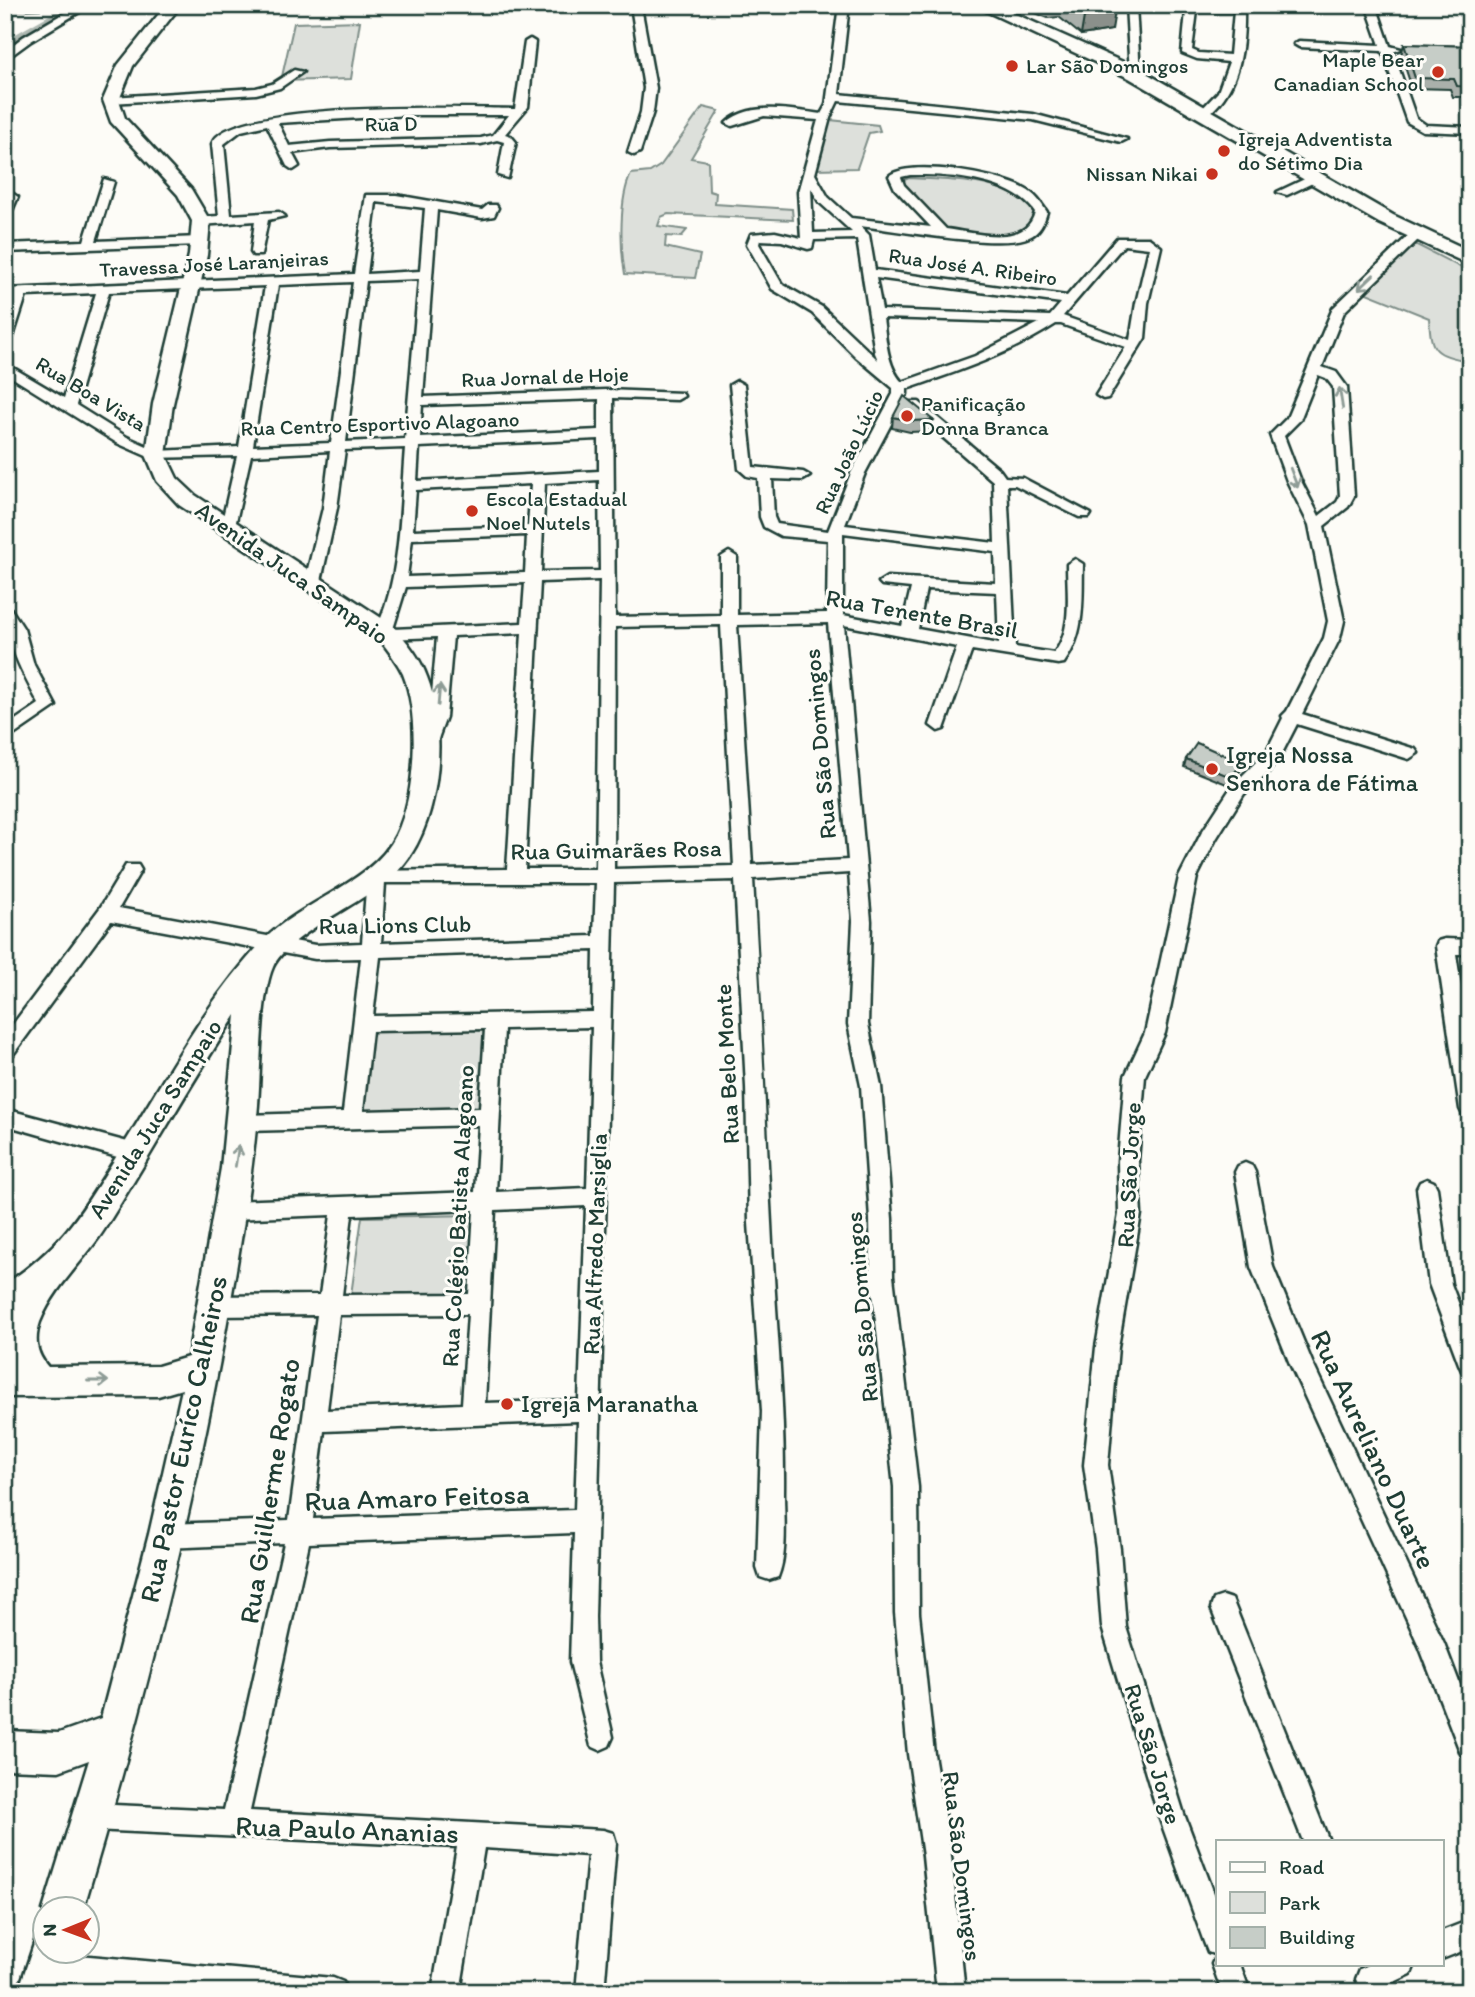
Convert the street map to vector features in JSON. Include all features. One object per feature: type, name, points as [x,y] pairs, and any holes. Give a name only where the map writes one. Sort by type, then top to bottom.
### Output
[{"type":"main road","points":[[156,455],[163,404],[200,241],[201,221],[185,193],[117,119],[111,100],[113,90],[126,65],[174,5]]},
{"type":"main road","points":[[981,5],[1135,74],[1416,235],[1470,259]]},
{"type":"main road","name":"Avenida Juca Sampaio","points":[[5,1302],[58,1265],[92,1221],[197,1049],[231,998],[269,953],[327,906],[376,876],[402,849],[410,834],[422,792],[422,695],[404,654],[385,632],[176,491],[156,455]]},
{"type":"main road","name":"Rua Pastor Euríco Calheiros","points":[[67,1896],[116,1731],[165,1536],[198,1383],[214,1306],[242,1123],[250,1004],[269,953]]},
{"type":"main road","points":[[197,1049],[224,1043],[247,1052]]},
{"type":"main road","points":[[40,1381],[23,1361],[20,1332],[29,1311],[58,1265]]},
{"type":"main road","points":[[5,1382],[198,1383]]},
{"type":"main road","points":[[59,1752],[116,1731]]},
{"type":"main road","points":[[5,1750],[59,1752],[86,1763],[103,1779]]},
{"type":"street","points":[[5,57],[23,39],[86,5]]},
{"type":"street","points":[[633,5],[637,12],[650,88],[647,112],[634,152]]},
{"type":"street","points":[[807,241],[804,192],[824,118],[834,97],[844,5]]},
{"type":"street","points":[[1130,5],[1135,74]]},
{"type":"street","points":[[1371,5],[1408,115],[1423,128],[1470,130]]},
{"type":"street","points":[[1204,113],[1216,105],[1223,95],[1235,59],[1239,7],[1194,8],[1191,11],[1186,51],[1197,57],[1235,59]]},
{"type":"street","points":[[6,39],[23,39]]},
{"type":"street","points":[[504,175],[510,140],[497,137],[520,112],[530,41]]},
{"type":"street","points":[[1299,44],[1414,49]]},
{"type":"street","points":[[111,100],[256,91],[276,86],[298,72]]},
{"type":"street","points":[[834,97],[1023,116],[1121,139]]},
{"type":"street","points":[[225,219],[218,142],[228,133],[301,116],[383,129],[520,112]]},
{"type":"street","points":[[732,123],[742,116],[762,114],[824,118]]},
{"type":"street","points":[[271,121],[293,166]]},
{"type":"street","points":[[379,159],[383,129]]},
{"type":"street","name":"Rua D","points":[[285,150],[383,129],[481,141],[497,137]]},
{"type":"street","points":[[847,221],[940,231],[1016,239],[1029,233],[1041,218],[1041,212],[1024,194],[984,178],[916,171],[895,176],[899,186],[940,231]]},
{"type":"street","points":[[809,174],[823,199],[863,235],[882,353],[889,376]]},
{"type":"street","points":[[1283,192],[1315,179]]},
{"type":"street","points":[[89,244],[108,182]]},
{"type":"street","points":[[5,213],[12,197]]},
{"type":"street","points":[[313,581],[330,508],[370,198],[488,211]]},
{"type":"street","points":[[431,206],[405,535],[399,582],[385,632],[530,628]]},
{"type":"street","points":[[201,221],[279,216]]},
{"type":"street","points":[[257,252],[262,217]]},
{"type":"street","points":[[863,235],[807,241],[755,237],[753,244],[777,286],[817,310],[861,354],[889,376],[900,391],[995,473],[1000,481],[1007,651]]},
{"type":"street","points":[[1316,525],[1343,504],[1347,496],[1340,387],[1331,375],[1316,369],[1338,311],[1416,235]]},
{"type":"street","points":[[5,248],[200,241]]},
{"type":"street","points":[[900,391],[1025,338],[1054,320],[1121,241],[1149,242],[1155,247],[1155,256],[1142,303],[1135,346],[1103,395]]},
{"type":"street","name":"Rua José A. Ribeiro","points":[[871,272],[1069,300]]},
{"type":"street","name":"Travessa José Laranjeiras","points":[[5,293],[424,275]]},
{"type":"street","points":[[229,526],[246,451],[272,280]]},
{"type":"street","points":[[68,407],[104,288]]},
{"type":"street","points":[[5,340],[21,293]]},
{"type":"street","points":[[877,314],[946,314],[1063,320],[1135,346]]},
{"type":"street","name":"Rua Boa Vista","points":[[5,368],[129,444],[156,455]]},
{"type":"street","name":"Rua São Jorge","points":[[1216,1937],[1171,1814],[1114,1627],[1108,1549],[1096,1465],[1107,1347],[1130,1214],[1128,1161],[1135,1076],[1155,1032],[1188,877],[1208,837],[1238,790],[1258,774],[1273,755],[1290,716],[1332,638],[1336,621],[1316,525],[1294,481],[1277,435],[1293,420],[1316,369]]},
{"type":"street","points":[[737,385],[745,467],[752,473],[803,476]]},
{"type":"street","name":"Rua João Lúcio","points":[[835,618],[835,532],[858,473],[900,391]]},
{"type":"street","name":"Rua Jornal de Hoje","points":[[414,401],[606,394],[677,396]]},
{"type":"street","name":"Rua Alfredo Marsiglia","points":[[600,1737],[583,1661],[606,874],[609,575],[606,394]]},
{"type":"street","name":"Rua Centro Esportivo Alagoano","points":[[156,455],[607,435]]},
{"type":"street","points":[[765,474],[767,517],[771,527],[781,531],[835,532],[1002,548]]},
{"type":"street","points":[[410,486],[607,475]]},
{"type":"street","points":[[516,876],[538,480]]},
{"type":"street","points":[[1000,481],[1018,481],[1084,514]]},
{"type":"street","points":[[405,535],[535,530]]},
{"type":"street","name":"Rua Belo Monte","points":[[729,556],[729,618],[756,1087],[760,1223],[773,1411],[769,1568]]},
{"type":"street","name":"Rua Tenente Brasil","points":[[609,622],[835,618],[1058,659],[1071,635],[1075,564]]},
{"type":"street","points":[[399,582],[609,575]]},
{"type":"street","points":[[887,582],[1006,588]]},
{"type":"street","points":[[909,633],[919,585]]},
{"type":"street","points":[[5,614],[16,629],[26,666],[48,706],[5,736]]},
{"type":"street","name":"Rua São Domingos","points":[[835,618],[849,759],[862,956],[859,969],[858,1024],[871,1086],[874,1163],[881,1219],[881,1264],[906,1487],[907,1613],[920,1754],[937,1856],[951,1992]]},
{"type":"street","points":[[424,757],[438,717],[445,631]]},
{"type":"street","points":[[938,725],[966,644]]},
{"type":"street","points":[[1290,716],[1409,753]]},
{"type":"street","name":"Rua Guimarães Rosa","points":[[376,876],[684,876],[856,866]]},
{"type":"street","points":[[6,1049],[107,913],[132,870]]},
{"type":"street","points":[[352,1120],[371,951],[376,876]]},
{"type":"street","name":"Rua Lions Club","points":[[107,913],[269,953],[604,943]]},
{"type":"street","points":[[1470,947],[1445,946],[1464,1038],[1470,1109]]},
{"type":"street","points":[[362,1024],[602,1019]]},
{"type":"street","name":"Rua Colégio Batista Alagoano","points":[[473,1413],[495,1023]]},
{"type":"street","points":[[242,1123],[490,1116]]},
{"type":"street","points":[[5,1117],[135,1153]]},
{"type":"street","name":"Rua Aureliano Duarte","points":[[1245,1172],[1262,1267],[1307,1376],[1431,1643],[1470,1745]]},
{"type":"street","points":[[1427,1188],[1440,1283],[1470,1364]]},
{"type":"street","points":[[229,1210],[597,1197]]},
{"type":"street","name":"Rua Guilherme Rogato","points":[[234,1825],[299,1531],[343,1206]]},
{"type":"street","points":[[214,1306],[481,1304]]},
{"type":"street","points":[[312,1421],[590,1410]]},
{"type":"street","name":"Rua Amaro Feitosa","points":[[165,1536],[587,1521]]},
{"type":"street","points":[[1223,1608],[1316,1840]]},
{"type":"street","name":"Rua Paulo Ananias","points":[[92,1817],[473,1834],[603,1843],[590,1992]]},
{"type":"street","points":[[446,1992],[473,1834]]},
{"type":"street","points":[[1444,1944],[1470,1934]]},
{"type":"street","points":[[1227,1966],[1236,1992]]},
{"type":"street","points":[[1369,1978],[1396,1966]]},
{"type":"street","points":[[44,1970],[334,1992]]},
{"type":"green space","points":[[360,21],[351,79],[281,81],[294,23]]},
{"type":"green space","points":[[703,107],[719,111],[691,158],[708,161],[709,191],[716,193],[715,204],[792,209],[793,220],[668,214],[661,217],[658,226],[687,230],[681,237],[666,236],[665,247],[700,255],[695,278],[625,274],[622,223],[624,196],[631,174],[650,172],[661,165]]},
{"type":"green space","points":[[830,120],[878,125],[880,131],[869,133],[857,168],[816,169]]},
{"type":"green space","points":[[909,178],[961,181],[994,187],[1024,201],[1037,213],[1036,218],[1015,238],[951,231],[943,228],[902,181]]},
{"type":"green space","points":[[1415,244],[1470,272],[1470,346],[1463,360],[1445,355],[1435,348],[1429,318],[1364,292]]},
{"type":"green space","points":[[493,1027],[486,1110],[358,1112],[369,1029]]},
{"type":"green space","points":[[477,1215],[469,1299],[350,1302],[362,1217]]},
{"type":"building","points":[[1070,5],[1108,5],[1115,11],[1084,17]]},
{"type":"building","name":"Maple Bear Canadian School","points":[[1404,44],[1470,46],[1470,87],[1457,86],[1454,79],[1415,78]]},
{"type":"building","points":[[904,396],[933,420],[911,421],[893,417]]},
{"type":"building","points":[[1197,743],[1242,763],[1231,777],[1186,759]]},
{"type":"waterway","points":[[5,44],[75,5]]},
{"type":"place","name":"Lar São Domingos","points":[[1012,66]]},
{"type":"place","name":"Maple Bear Canadian School","points":[[1438,72]]},
{"type":"place","name":"Igreja Adventista do Sétimo Dia","points":[[1224,151]]},
{"type":"place","name":"Nissan Nikai","points":[[1212,174]]},
{"type":"place","name":"Panificação Donna Branca","points":[[907,416]]},
{"type":"place","name":"Escola Estadual Noel Nutels","points":[[472,511]]},
{"type":"place","name":"Igreja Nossa Senhora de Fátima","points":[[1212,769]]},
{"type":"place","name":"Igreja Maranatha","points":[[507,1404]]}]
